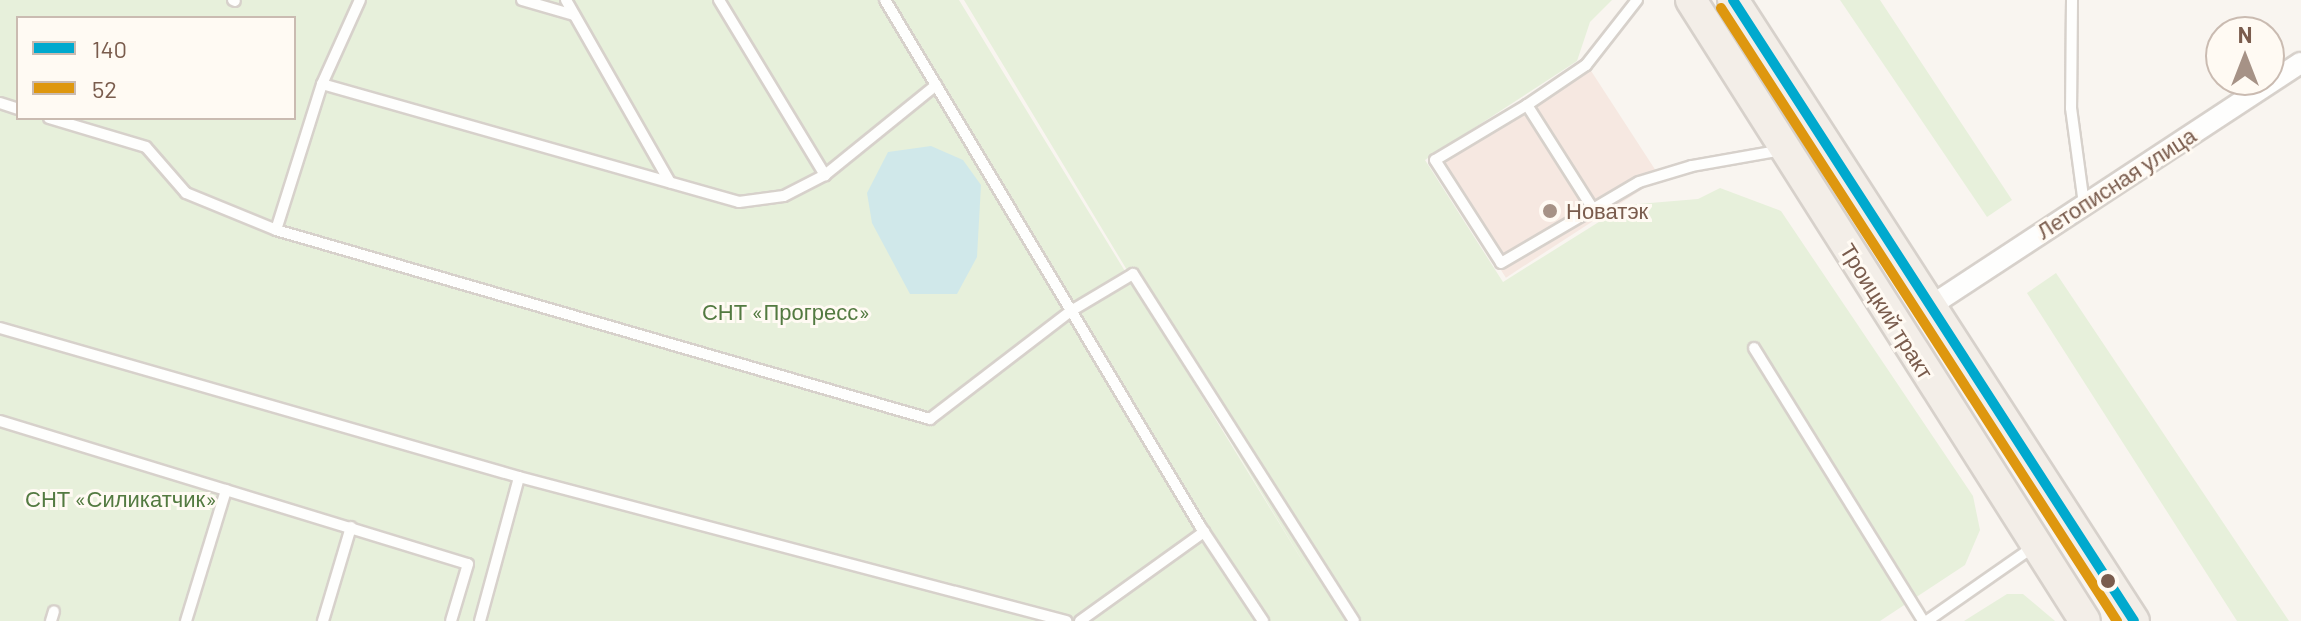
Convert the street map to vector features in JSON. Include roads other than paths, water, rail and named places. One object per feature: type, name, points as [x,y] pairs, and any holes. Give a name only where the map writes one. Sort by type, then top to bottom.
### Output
[{"type":"main road","name":"Троицкий тракт","points":[[1691,0],[2085,621]]},
{"type":"main road","name":"Троицкий тракт","points":[[1733,0],[2134,621]]},
{"type":"street","name":"Летописная улица","points":[[1932,305],[2301,63]]},
{"type":"lane","points":[[276,230],[322,84],[360,0]]},
{"type":"lane","points":[[522,0],[574,15]]},
{"type":"lane","points":[[566,0],[670,182]]},
{"type":"lane","points":[[719,0],[825,175]]},
{"type":"lane","points":[[885,0],[1204,532],[1263,621]]},
{"type":"lane","points":[[1637,0],[1586,65],[1527,105],[1435,160],[1501,263],[1639,182],[1692,166],[1785,150]]},
{"type":"lane","points":[[2072,0],[2071,108],[2084,204]]},
{"type":"lane","points":[[322,84],[739,202],[784,196],[825,175],[936,85]]},
{"type":"lane","points":[[1527,105],[1593,209]]},
{"type":"lane","points":[[56,120],[146,147],[186,193],[276,230],[930,419],[1071,311],[1133,274],[1354,621]]},
{"type":"lane","points":[[0,328],[519,477],[1066,621]]},
{"type":"lane","points":[[1754,348],[1925,621],[2035,546]]},
{"type":"lane","points":[[0,421],[468,564],[451,621]]},
{"type":"lane","points":[[480,621],[519,477]]},
{"type":"lane","points":[[186,621],[226,490]]},
{"type":"lane","points":[[323,621],[351,527]]},
{"type":"lane","points":[[1080,621],[1204,532]]},
{"type":"water","points":[[931,146],[963,160],[981,185],[977,257],[957,294],[910,294],[872,223],[867,193],[888,152]]},
{"type":"place","name":"Новатэк","points":[[1550,211]]},
{"type":"park label","name":"СНТ «Прогресс»","points":[[786,312]]},
{"type":"park label","name":"СНТ «Силикатчик»","points":[[121,499]]}]
